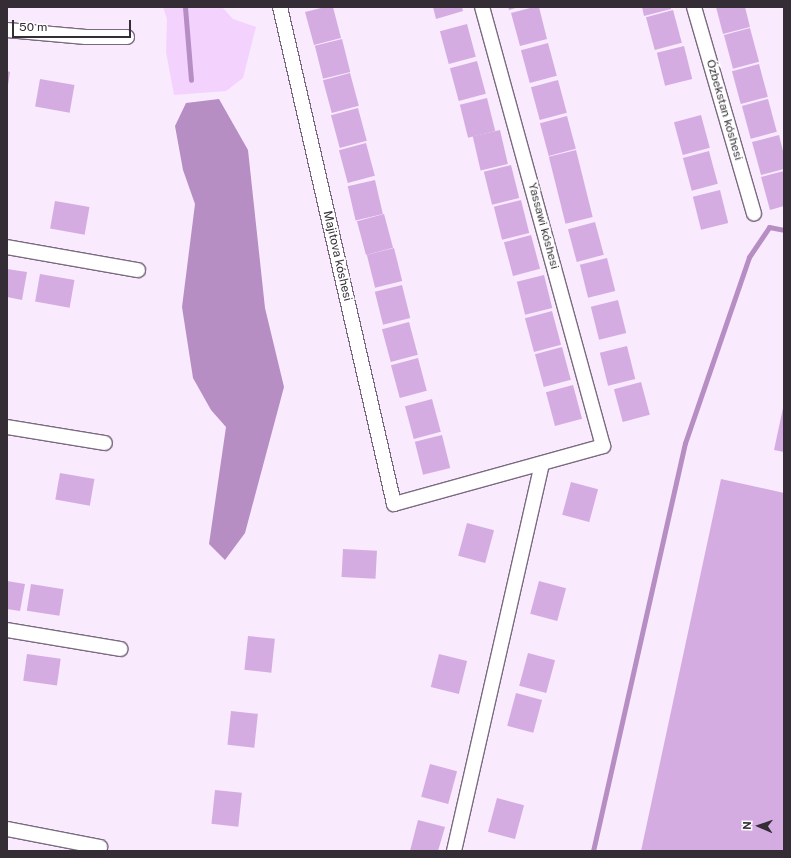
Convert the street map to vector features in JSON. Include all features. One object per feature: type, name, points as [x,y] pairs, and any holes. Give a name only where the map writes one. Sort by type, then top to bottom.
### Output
[{"type":"street","name":"Majitova kóshesi","points":[[280,7],[394,504],[542,464]]},
{"type":"street","name":"Yassawi kóshesi","points":[[482,7],[603,446],[542,464]]},
{"type":"street","name":"Ózbekstan kóshesi","points":[[694,7],[754,213]]},
{"type":"street","points":[[7,30],[86,37],[127,37]]},
{"type":"street","points":[[7,247],[138,270]]},
{"type":"street","points":[[7,427],[105,443]]},
{"type":"street","points":[[454,851],[542,464]]},
{"type":"street","points":[[7,630],[120,650]]},
{"type":"street","points":[[7,830],[100,847]]},
{"type":"shaded area","points":[[163,7],[222,7],[233,19],[256,27],[243,78],[226,91],[174,95],[166,52],[167,19]]},
{"type":"shaded area","points":[[219,99],[248,150],[265,308],[284,387],[245,533],[225,560],[209,544],[226,427],[211,410],[193,378],[182,307],[195,204],[183,170],[175,126],[186,103]]},
{"type":"building","points":[[325,7],[333,7],[341,38],[314,45],[305,12]]},
{"type":"building","points":[[433,7],[462,7],[463,11],[436,19]]},
{"type":"building","points":[[508,7],[519,7],[509,10]]},
{"type":"building","points":[[539,7],[547,39],[520,46],[511,13]]},
{"type":"building","points":[[642,7],[671,7],[671,9],[644,16]]},
{"type":"building","points":[[716,7],[745,7],[750,27],[723,34]]},
{"type":"building","points":[[673,10],[682,43],[655,50],[646,17]]},
{"type":"building","points":[[467,24],[476,57],[449,64],[440,31]]},
{"type":"building","points":[[750,28],[759,62],[733,69],[724,35]]},
{"type":"building","points":[[342,39],[350,72],[323,79],[315,46]]},
{"type":"building","points":[[548,43],[557,76],[530,83],[521,50]]},
{"type":"building","points":[[684,46],[692,79],[665,86],[657,53]]},
{"type":"building","points":[[477,61],[486,94],[459,101],[450,68]]},
{"type":"building","points":[[759,64],[768,97],[741,104],[732,71]]},
{"type":"building","points":[[7,71],[10,72],[8,85],[7,85]]},
{"type":"building","points":[[350,73],[359,106],[332,113],[323,80]]},
{"type":"building","points":[[40,79],[74,85],[70,113],[35,107]]},
{"type":"building","points":[[558,80],[567,113],[540,120],[531,87]]},
{"type":"building","points":[[487,98],[495,131],[468,138],[460,105]]},
{"type":"building","points":[[768,99],[777,132],[751,139],[742,106]]},
{"type":"building","points":[[358,108],[367,141],[340,148],[331,115]]},
{"type":"building","points":[[701,115],[710,148],[683,155],[674,122]]},
{"type":"building","points":[[567,116],[576,149],[549,156],[540,123]]},
{"type":"building","points":[[500,130],[508,164],[481,170],[473,136]]},
{"type":"building","points":[[779,135],[784,155],[784,169],[761,175],[752,142]]},
{"type":"building","points":[[366,143],[375,176],[348,183],[339,150]]},
{"type":"building","points":[[576,150],[593,217],[566,224],[549,157]]},
{"type":"building","points":[[709,151],[718,184],[692,191],[683,158]]},
{"type":"building","points":[[511,165],[519,198],[492,205],[484,172]]},
{"type":"building","points":[[784,171],[784,206],[770,210],[761,177]]},
{"type":"building","points":[[375,180],[383,214],[356,220],[348,186]]},
{"type":"building","points":[[720,190],[728,223],[701,230],[693,197]]},
{"type":"building","points":[[521,200],[529,233],[502,240],[494,207]]},
{"type":"building","points":[[55,201],[89,207],[85,235],[50,229]]},
{"type":"building","points":[[384,214],[393,248],[366,255],[357,221]]},
{"type":"building","points":[[595,222],[604,255],[577,262],[568,229]]},
{"type":"building","points":[[531,235],[540,269],[513,276],[504,242]]},
{"type":"building","points":[[394,248],[402,281],[375,288],[367,255]]},
{"type":"building","points":[[607,258],[615,291],[588,298],[580,265]]},
{"type":"building","points":[[7,269],[27,272],[22,300],[7,297]]},
{"type":"building","points":[[40,274],[74,280],[70,308],[35,302]]},
{"type":"building","points":[[544,275],[552,308],[525,315],[517,282]]},
{"type":"building","points":[[402,285],[410,318],[383,325],[375,292]]},
{"type":"building","points":[[618,300],[626,333],[599,340],[591,307]]},
{"type":"building","points":[[552,311],[561,345],[534,352],[525,318]]},
{"type":"building","points":[[409,322],[418,355],[391,362],[382,329]]},
{"type":"building","points":[[627,346],[635,379],[608,386],[600,353]]},
{"type":"building","points":[[562,347],[571,380],[544,387],[535,354]]},
{"type":"building","points":[[418,358],[427,391],[400,398],[391,365]]},
{"type":"building","points":[[641,382],[650,415],[623,422],[614,389]]},
{"type":"building","points":[[573,385],[582,419],[555,426],[546,392]]},
{"type":"building","points":[[432,399],[441,432],[414,439],[405,406]]},
{"type":"building","points":[[784,408],[784,452],[774,450]]},
{"type":"building","points":[[442,435],[450,468],[423,475],[415,442]]},
{"type":"building","points":[[60,473],[94,479],[90,506],[55,500]]},
{"type":"building","points":[[721,479],[784,493],[784,851],[641,851]]},
{"type":"building","points":[[571,482],[598,489],[589,522],[562,515]]},
{"type":"building","points":[[467,523],[494,530],[485,563],[458,556]]},
{"type":"building","points":[[343,549],[377,551],[375,579],[342,577]]},
{"type":"building","points":[[7,581],[25,584],[20,611],[7,609]]},
{"type":"building","points":[[539,581],[566,588],[557,621],[530,614]]},
{"type":"building","points":[[31,584],[64,589],[59,616],[27,611]]},
{"type":"building","points":[[248,636],[275,639],[271,673],[244,670]]},
{"type":"building","points":[[528,653],[555,660],[546,693],[519,686]]},
{"type":"building","points":[[27,654],[61,659],[57,685],[23,681]]},
{"type":"building","points":[[439,654],[467,661],[459,694],[431,687]]},
{"type":"building","points":[[516,693],[542,700],[533,733],[507,726]]},
{"type":"building","points":[[231,711],[258,714],[254,748],[227,745]]},
{"type":"building","points":[[430,764],[457,771],[448,804],[421,797]]},
{"type":"building","points":[[215,790],[242,793],[238,827],[211,824]]},
{"type":"building","points":[[497,798],[524,805],[515,839],[488,832]]},
{"type":"building","points":[[418,820],[445,827],[438,851],[410,851]]},
{"type":"waterway","points":[[185,7],[191,80]]},
{"type":"waterway","points":[[593,851],[685,443],[749,257],[769,227],[784,230]]}]
